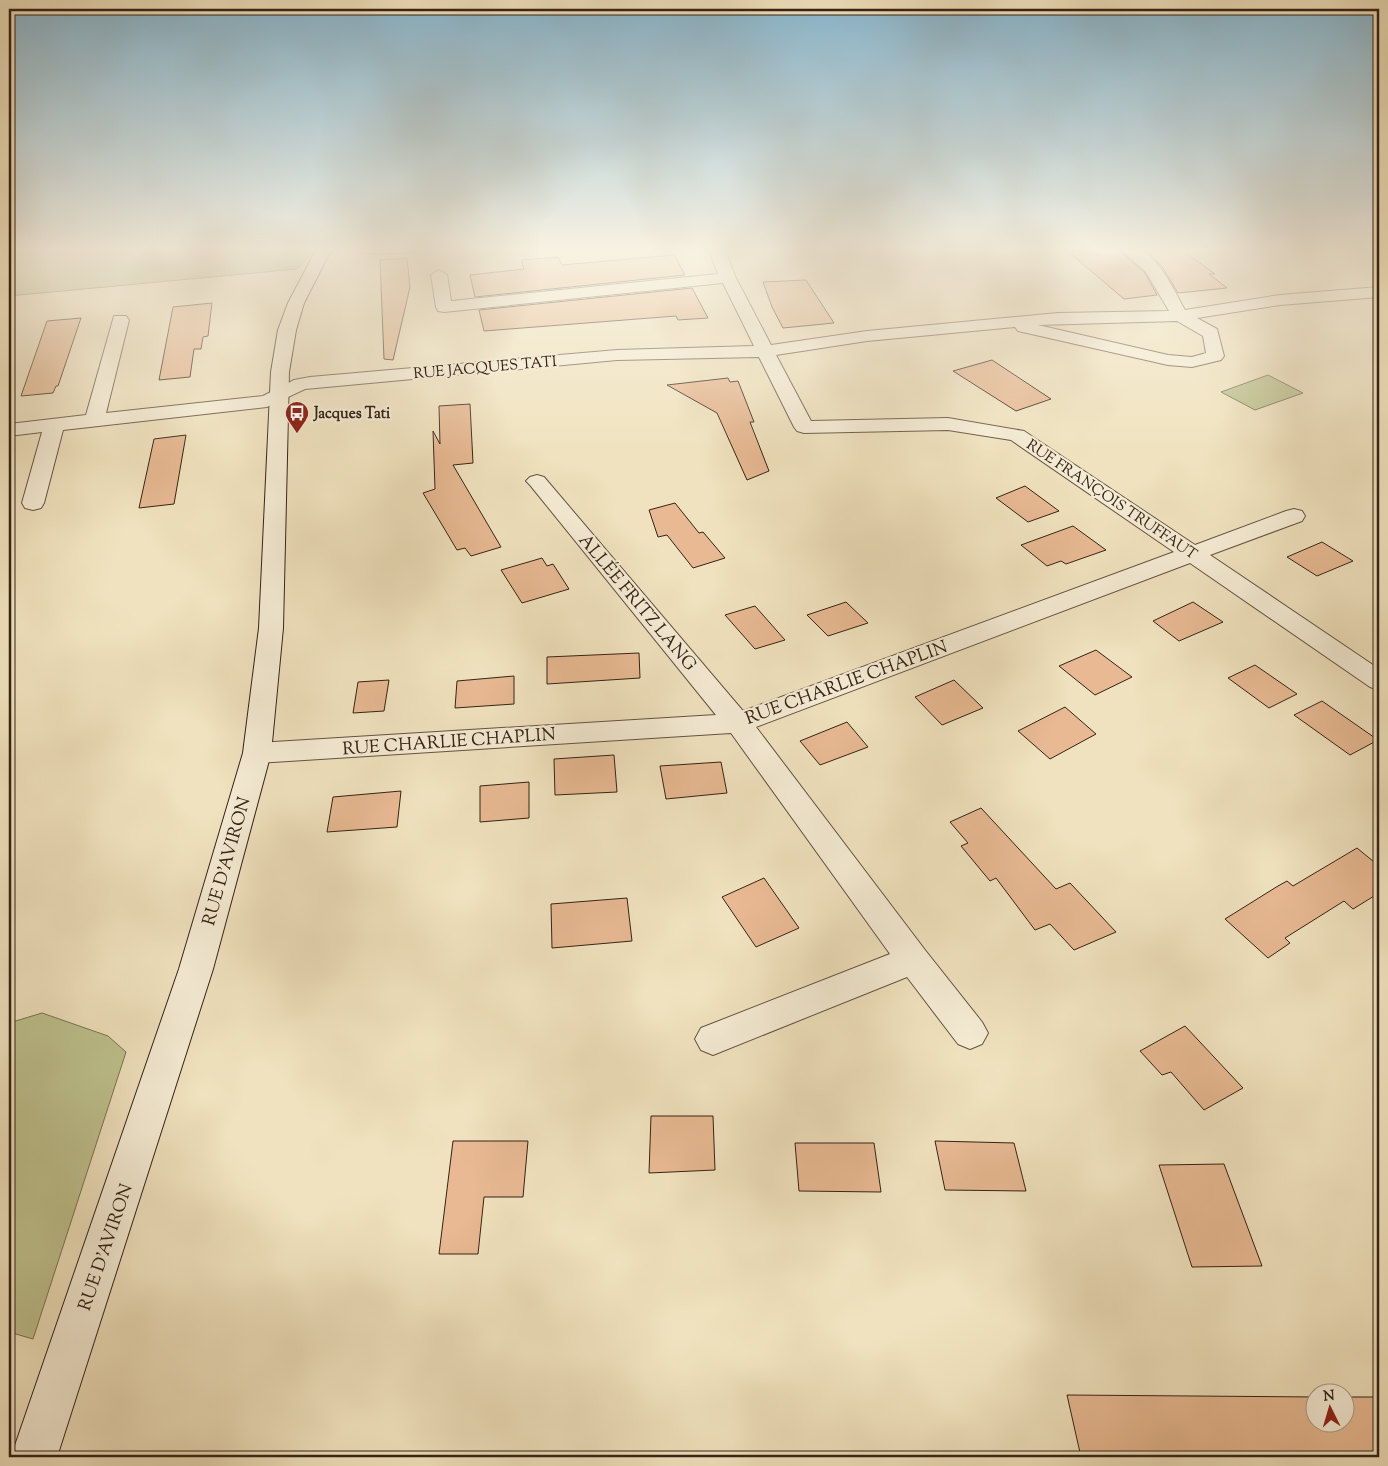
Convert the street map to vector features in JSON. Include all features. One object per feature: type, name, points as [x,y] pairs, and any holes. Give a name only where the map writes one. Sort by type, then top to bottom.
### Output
[{"type":"street","name":"RUE D'AVIRON","points":[[34,1457],[193,978],[257,753],[271,628],[280,372],[287,330],[292,316]]},
{"type":"street","points":[[748,316],[766,351]]},
{"type":"street","name":"RUE JACQUES TATI","points":[[9,430],[267,401],[301,384],[310,383],[587,358],[766,351],[867,336],[1058,318],[1155,316]]},
{"type":"street","points":[[1010,323],[1059,337],[1168,360],[1192,362],[1215,356],[1210,333],[1181,316]]},
{"type":"street","points":[[96,419],[120,320]]},
{"type":"street","name":"RUE FRANÇOIS TRUFFAUT","points":[[766,351],[804,427],[948,424],[1017,435],[1379,680]]},
{"type":"street","points":[[33,503],[54,425]]},
{"type":"street","name":"ALLÉE FRITZ LANG","points":[[537,481],[738,723],[912,960],[970,1032]]},
{"type":"street","name":"RUE CHARLIE CHAPLIN","points":[[257,753],[738,723],[1294,516]]},
{"type":"street","points":[[713,1039],[912,960]]},
{"type":"green space","points":[[1268,375],[1303,393],[1255,410],[1221,392]]},
{"type":"green space","points":[[42,1013],[108,1036],[126,1052],[33,1339],[9,1332],[9,1023]]},
{"type":"building","points":[[171,316],[210,316],[208,336],[203,337],[201,349],[194,349],[190,377],[159,380]]},
{"type":"building","points":[[382,316],[403,316],[393,360],[384,359]]},
{"type":"building","points":[[481,316],[671,316],[484,331]]},
{"type":"building","points":[[676,316],[707,316],[708,318],[678,320]]},
{"type":"building","points":[[777,316],[830,316],[834,323],[783,328]]},
{"type":"building","points":[[81,318],[58,386],[56,386],[53,393],[21,396],[47,321]]},
{"type":"building","points":[[992,360],[1051,399],[1016,411],[953,371]]},
{"type":"building","points":[[728,378],[730,382],[738,381],[754,422],[750,422],[769,471],[747,480],[717,413],[667,385]]},
{"type":"building","points":[[470,404],[473,463],[453,465],[501,547],[471,556],[465,548],[457,550],[423,493],[435,489],[433,431],[440,444],[439,406]]},
{"type":"building","points":[[186,435],[174,504],[139,508],[154,439]]},
{"type":"building","points":[[1025,486],[1059,511],[1028,522],[996,498]]},
{"type":"building","points":[[675,503],[699,533],[703,532],[725,558],[693,568],[667,535],[658,537],[649,510]]},
{"type":"building","points":[[1073,526],[1106,550],[1066,564],[1061,561],[1047,566],[1021,545]]},
{"type":"building","points":[[1322,542],[1353,561],[1317,576],[1287,557]]},
{"type":"building","points":[[542,558],[547,566],[553,564],[569,589],[522,603],[501,570]]},
{"type":"building","points":[[846,602],[868,623],[828,636],[807,615]]},
{"type":"building","points":[[1193,602],[1223,622],[1179,641],[1153,621]]},
{"type":"building","points":[[755,606],[785,640],[755,649],[725,615]]},
{"type":"building","points":[[1096,650],[1132,677],[1095,695],[1059,666]]},
{"type":"building","points":[[639,653],[640,678],[547,684],[547,657]]},
{"type":"building","points":[[1255,665],[1297,694],[1269,708],[1228,678]]},
{"type":"building","points":[[514,676],[514,704],[455,708],[457,681]]},
{"type":"building","points":[[389,680],[384,711],[353,713],[358,682]]},
{"type":"building","points":[[954,680],[983,708],[942,725],[915,697]]},
{"type":"building","points":[[1322,701],[1378,740],[1350,755],[1294,715]]},
{"type":"building","points":[[1065,707],[1096,734],[1050,759],[1018,731]]},
{"type":"building","points":[[847,722],[868,747],[820,765],[800,741]]},
{"type":"building","points":[[614,755],[617,792],[555,795],[554,759]]},
{"type":"building","points":[[721,762],[727,793],[666,799],[660,766]]},
{"type":"building","points":[[529,782],[529,818],[480,822],[480,786]]},
{"type":"building","points":[[401,791],[397,827],[327,832],[333,797]]},
{"type":"building","points":[[981,808],[1056,889],[1070,883],[1116,932],[1074,950],[1050,924],[1035,930],[996,878],[990,881],[961,846],[968,843],[950,822]]},
{"type":"building","points":[[1357,848],[1379,866],[1379,893],[1353,909],[1344,901],[1285,938],[1290,943],[1268,958],[1225,919],[1287,881],[1293,886]]},
{"type":"building","points":[[764,878],[799,928],[756,947],[722,897]]},
{"type":"building","points":[[627,898],[632,941],[552,948],[551,904]]},
{"type":"building","points":[[1185,1026],[1243,1088],[1204,1110],[1171,1072],[1162,1075],[1140,1051]]},
{"type":"building","points":[[651,1116],[713,1116],[715,1170],[649,1173]]},
{"type":"building","points":[[453,1141],[528,1141],[523,1197],[484,1197],[478,1254],[439,1254]]},
{"type":"building","points":[[935,1141],[1014,1143],[1026,1191],[945,1190]]},
{"type":"building","points":[[795,1143],[874,1143],[881,1192],[799,1191]]},
{"type":"building","points":[[1224,1164],[1262,1266],[1192,1267],[1159,1165]]},
{"type":"building","points":[[1067,1395],[1306,1397],[1306,1434],[1356,1434],[1356,1397],[1379,1397],[1379,1457],[1081,1457]]},
{"type":"place","name":"Jacques Tati","points":[[297,434]]}]
